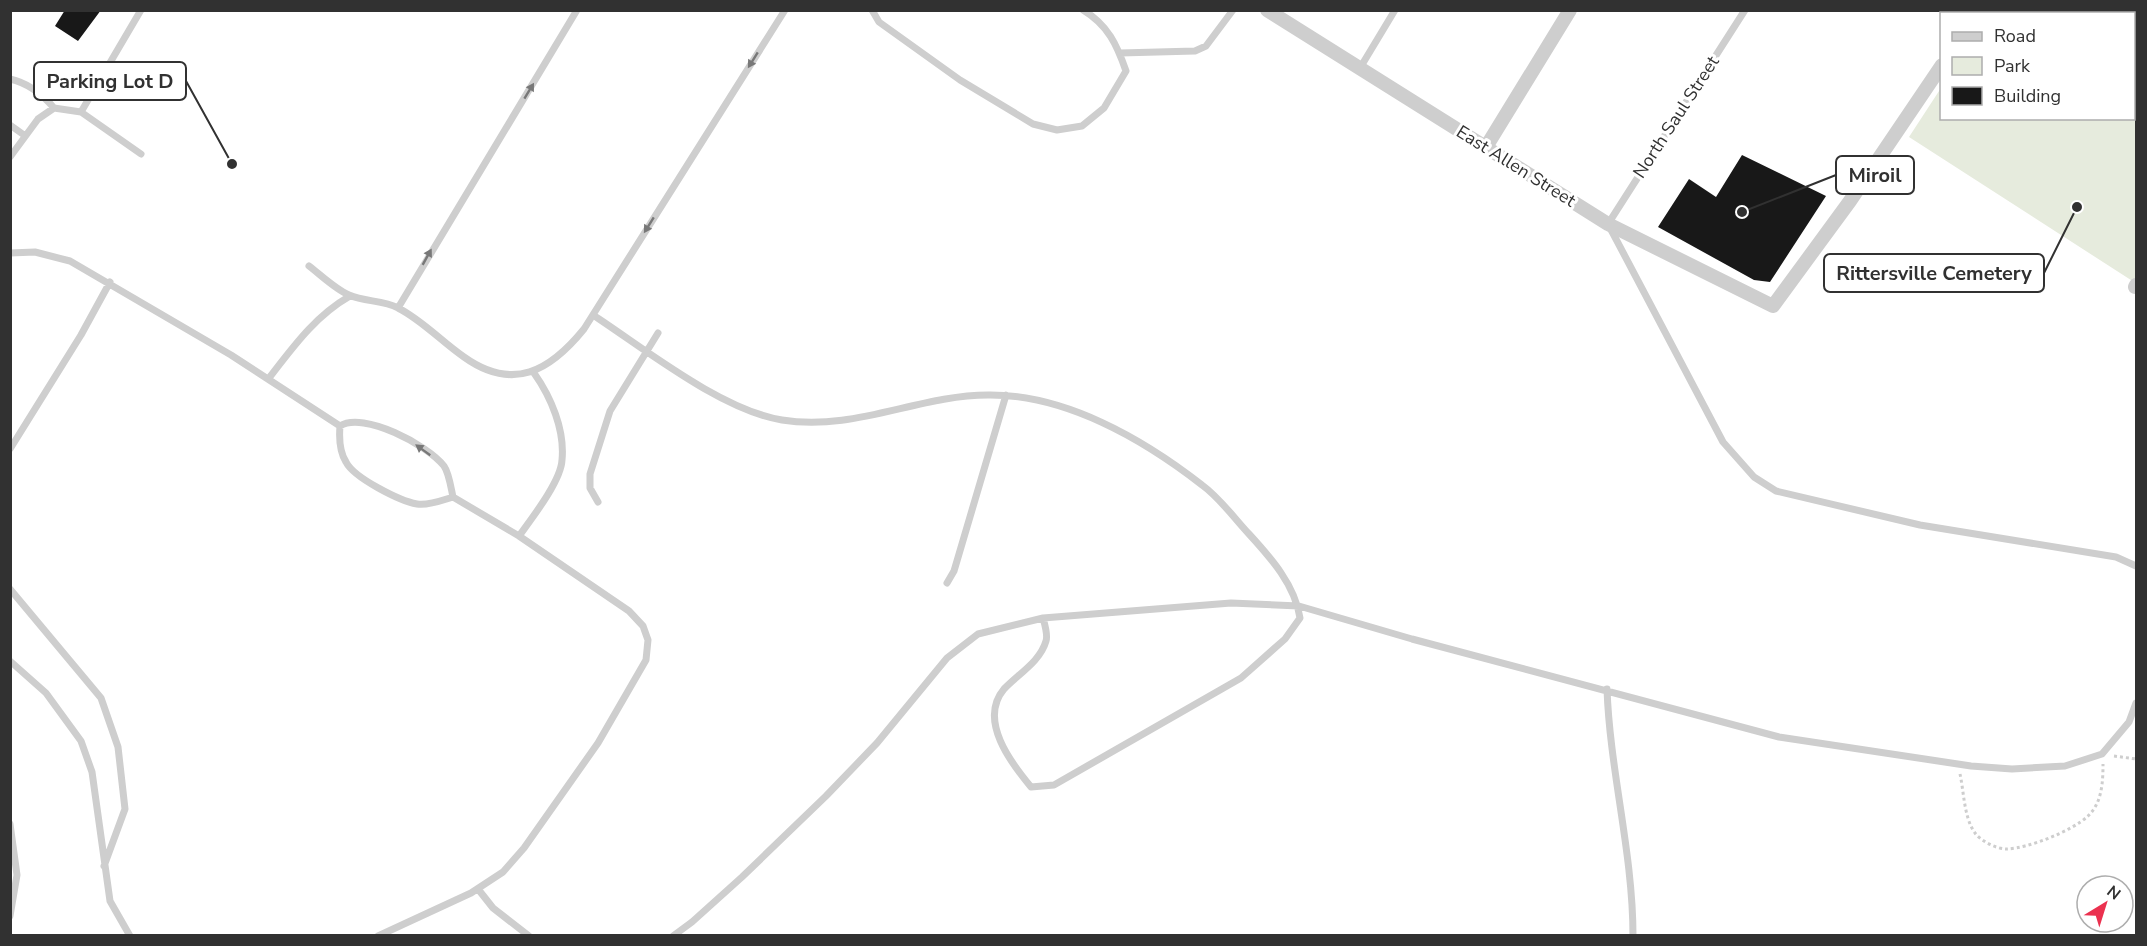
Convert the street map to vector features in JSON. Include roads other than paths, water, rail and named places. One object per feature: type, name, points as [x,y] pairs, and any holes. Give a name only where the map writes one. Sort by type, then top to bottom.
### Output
[{"type":"street","name":"East Allen Street","points":[[1267,10],[1608,224],[1773,306],[1850,201],[1940,66]]},
{"type":"street","points":[[1486,147],[1570,10]]},
{"type":"lane","points":[[81,112],[141,10]]},
{"type":"lane","points":[[398,308],[577,10]]},
{"type":"lane","points":[[309,266],[350,296],[398,308],[478,366],[498,374],[534,373],[570,347],[593,315],[785,10]]},
{"type":"lane","points":[[872,10],[879,22],[960,80],[1033,124],[1057,130],[1082,126],[1104,108],[1126,71],[1117,44],[1098,20],[1083,10]]},
{"type":"lane","points":[[1120,53],[1195,51],[1206,46],[1233,10]]},
{"type":"lane","points":[[1360,68],[1395,10]]},
{"type":"lane","name":"North Saul Street","points":[[1608,224],[1744,10]]},
{"type":"lane","points":[[10,79],[29,86],[45,97],[54,108],[81,112],[141,154]]},
{"type":"lane","points":[[10,157],[38,119],[54,108]]},
{"type":"lane","points":[[10,125],[24,135]]},
{"type":"lane","points":[[1608,224],[1724,442],[1737,461],[1761,482],[1776,491],[1886,518],[2116,557],[2136,566]]},
{"type":"lane","points":[[10,253],[35,252],[70,261],[110,282],[268,378],[340,426]]},
{"type":"lane","points":[[10,449],[81,335],[110,282]]},
{"type":"lane","points":[[268,378],[304,333],[335,304],[350,296]]},
{"type":"lane","points":[[593,315],[733,404],[781,420],[814,423],[843,421],[951,399],[1006,395],[1052,404],[1096,421],[1135,440],[1204,486],[1276,564],[1299,606],[1300,618],[1285,639],[1241,678],[1054,785],[1031,787],[1016,769],[999,739],[994,710],[1003,690],[1039,655],[1047,640],[1044,618]]},
{"type":"lane","points":[[598,502],[590,488],[590,474],[610,411],[658,333]]},
{"type":"lane","points":[[519,536],[550,490],[562,461],[559,425],[552,403],[534,373]]},
{"type":"lane","points":[[947,583],[954,571],[1006,395]]},
{"type":"lane","points":[[340,426],[347,421],[361,421],[390,430],[419,447],[444,466],[453,497]]},
{"type":"lane","points":[[340,426],[340,444],[346,464],[366,479],[391,495],[418,504],[453,497],[519,536],[629,611],[643,626],[648,640],[646,660],[598,743],[524,848],[503,872],[478,889],[378,936]]},
{"type":"lane","points":[[10,589],[101,698],[118,747],[125,809],[104,866]]},
{"type":"lane","points":[[673,936],[742,877],[826,796],[877,743],[947,658],[978,634],[1044,618],[1231,603],[1299,606],[1412,639],[1779,736],[2012,769],[2065,766],[2103,754],[2129,722],[2136,703]]},
{"type":"lane","points":[[10,661],[46,693],[81,741],[92,772],[110,902],[130,936]]},
{"type":"lane","points":[[1607,689],[1608,718],[1632,889],[1633,936]]},
{"type":"lane","points":[[10,824],[17,875],[10,916]]},
{"type":"lane","points":[[478,889],[493,908],[529,936]]},
{"type":"place","name":"Parking Lot D","points":[[232,164]]},
{"type":"place","name":"Rittersville Cemetery","points":[[2077,207]]},
{"type":"place","name":"Miroil","points":[[1742,212]]}]
